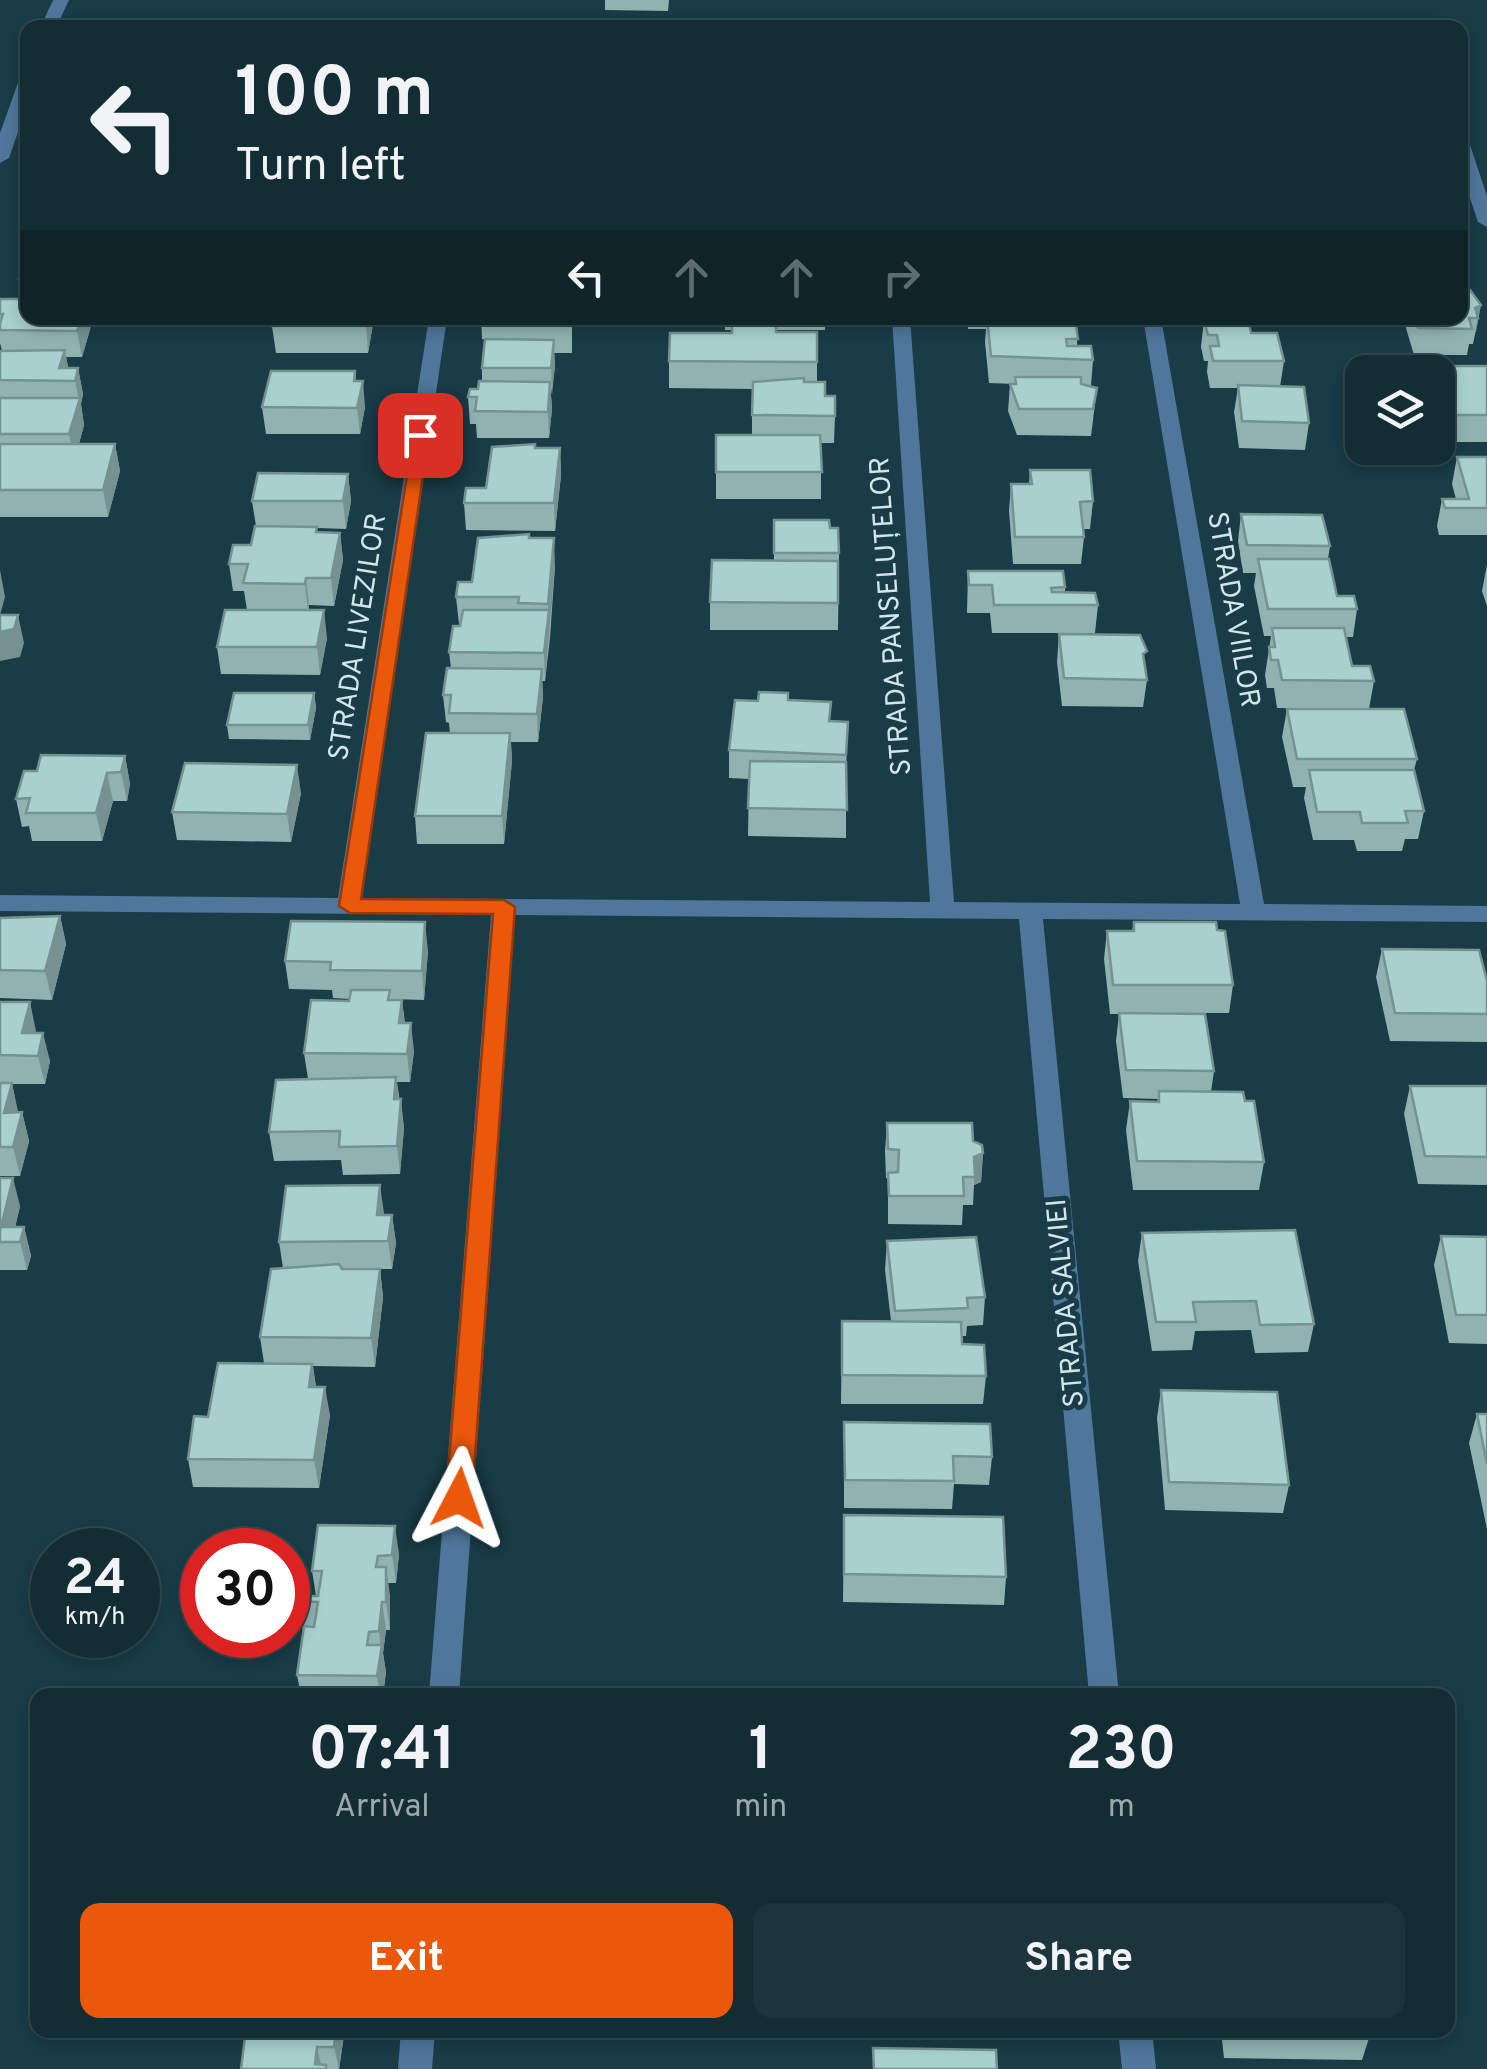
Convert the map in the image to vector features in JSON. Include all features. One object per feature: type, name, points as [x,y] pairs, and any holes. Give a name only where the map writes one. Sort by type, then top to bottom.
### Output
[{"type":"street","points":[[0,158],[20,99]]},
{"type":"street","points":[[1468,166],[1487,222]]},
{"type":"street","name":"STRADA LIVEZILOR","points":[[350,906],[437,325]]},
{"type":"street","name":"STRADA PANSELUȚELOR","points":[[901,325],[943,910]]},
{"type":"street","name":"STRADA VIILOR","points":[[1153,325],[1253,912]]},
{"type":"street","points":[[0,903],[1487,914]]},
{"type":"street","points":[[445,1688],[504,907]]},
{"type":"street","name":"STRADA SALVIEI","points":[[1030,910],[1103,1688]]},
{"type":"street","points":[[415,2069],[417,2038]]},
{"type":"street","points":[[1136,2038],[1138,2069]]},
{"type":"building","points":[[1468,290],[1481,305],[1475,308],[1478,318],[1469,318],[1472,329],[1417,325],[1468,325]]},
{"type":"building","points":[[0,299],[20,299],[20,325],[79,325],[77,331],[0,330]]},
{"type":"building","points":[[272,325],[366,325],[366,326]]},
{"type":"building","points":[[487,325],[571,325],[571,326]]},
{"type":"building","points":[[732,325],[776,325],[776,332],[817,332],[817,362],[669,361],[670,333],[732,333]]},
{"type":"building","points":[[988,325],[1076,325],[1078,339],[1066,339],[1067,346],[1091,346],[1093,360],[991,356]]},
{"type":"building","points":[[1205,325],[1249,325],[1251,333],[1277,333],[1284,361],[1213,361],[1210,346],[1219,346],[1217,335],[1208,335]]},
{"type":"building","points":[[485,339],[554,340],[551,368],[482,368]]},
{"type":"building","points":[[65,350],[59,368],[78,368],[75,381],[0,380],[0,351]]},
{"type":"building","points":[[1455,366],[1487,366],[1487,415],[1455,415]]},
{"type":"building","points":[[271,371],[355,371],[354,381],[363,381],[357,408],[262,407]]},
{"type":"building","points":[[1015,377],[1081,377],[1081,384],[1097,388],[1093,409],[1019,409],[1010,384],[1016,384]]},
{"type":"building","points":[[804,378],[804,382],[825,382],[825,396],[835,396],[835,416],[752,415],[753,382]]},
{"type":"building","points":[[479,381],[550,382],[548,412],[475,411],[477,397],[468,397],[470,389],[478,389]]},
{"type":"building","points":[[1238,385],[1304,387],[1309,423],[1242,421]]},
{"type":"building","points":[[0,398],[80,398],[69,434],[0,434]]},
{"type":"building","points":[[716,435],[820,435],[822,472],[716,472]]},
{"type":"building","points":[[0,444],[115,444],[103,490],[0,490]]},
{"type":"building","points":[[535,444],[535,448],[560,448],[554,503],[464,503],[466,488],[486,488],[492,447]]},
{"type":"building","points":[[1457,457],[1487,457],[1487,508],[1445,508],[1442,499],[1469,499]]},
{"type":"building","points":[[1030,470],[1090,470],[1093,501],[1080,502],[1084,537],[1015,537],[1011,484],[1032,484]]},
{"type":"building","points":[[258,473],[348,474],[343,501],[252,501]]},
{"type":"building","points":[[1241,514],[1322,515],[1330,546],[1247,545]]},
{"type":"building","points":[[774,520],[829,520],[830,528],[838,528],[839,553],[774,553]]},
{"type":"building","points":[[255,526],[317,527],[316,532],[340,533],[331,578],[306,578],[305,584],[243,583],[248,564],[229,564],[233,545],[251,545]]},
{"type":"building","points":[[529,534],[529,538],[554,538],[548,604],[518,603],[519,597],[456,597],[458,582],[472,582],[478,538]]},
{"type":"building","points":[[1258,559],[1329,559],[1337,596],[1354,596],[1357,609],[1268,609]]},
{"type":"building","points":[[712,560],[838,561],[838,603],[710,602]]},
{"type":"building","points":[[968,571],[1063,571],[1065,587],[1051,588],[1052,592],[1095,593],[1098,605],[994,605],[992,585],[969,585]]},
{"type":"building","points":[[225,610],[324,610],[317,647],[217,647]]},
{"type":"building","points":[[463,610],[549,610],[544,653],[449,652],[453,626],[460,626]]},
{"type":"building","points":[[0,615],[18,615],[14,629],[0,632]]},
{"type":"building","points":[[1272,628],[1344,628],[1352,666],[1370,666],[1374,681],[1282,680],[1278,660],[1271,660],[1269,647],[1275,647]]},
{"type":"building","points":[[1059,634],[1140,635],[1147,651],[1143,654],[1147,680],[1064,678]]},
{"type":"building","points":[[447,668],[542,669],[537,714],[449,713],[451,695],[443,695]]},
{"type":"building","points":[[759,692],[788,693],[788,700],[831,702],[829,721],[848,722],[846,755],[729,750],[735,700],[758,701]]},
{"type":"building","points":[[234,693],[314,693],[308,725],[227,725]]},
{"type":"building","points":[[1287,709],[1404,709],[1417,759],[1297,759]]},
{"type":"building","points":[[426,733],[510,733],[502,816],[415,816]]},
{"type":"building","points":[[41,755],[125,756],[121,772],[107,773],[96,813],[26,813],[30,798],[16,799],[24,771],[37,771]]},
{"type":"building","points":[[750,761],[846,762],[847,810],[748,808]]},
{"type":"building","points":[[185,763],[297,765],[287,814],[172,812]]},
{"type":"building","points":[[1309,770],[1414,770],[1424,811],[1405,811],[1408,823],[1362,823],[1360,812],[1317,812]]},
{"type":"building","points":[[60,916],[45,971],[0,970],[0,918]]},
{"type":"building","points":[[291,921],[425,922],[422,971],[330,970],[331,962],[285,961]]},
{"type":"building","points":[[1134,922],[1216,922],[1217,930],[1225,931],[1233,985],[1113,985],[1107,931],[1134,931]]},
{"type":"building","points":[[1382,949],[1479,950],[1487,981],[1487,1014],[1395,1013]]},
{"type":"building","points":[[351,990],[390,990],[388,1000],[402,1000],[399,1023],[411,1023],[407,1054],[304,1053],[311,1000],[349,1001]]},
{"type":"building","points":[[0,1002],[30,1002],[22,1033],[43,1033],[38,1056],[0,1055]]},
{"type":"building","points":[[1119,1013],[1205,1014],[1214,1071],[1126,1070]]},
{"type":"building","points":[[396,1077],[394,1099],[401,1099],[397,1146],[339,1147],[340,1131],[269,1132],[276,1080]]},
{"type":"building","points":[[0,1083],[12,1083],[4,1113],[22,1112],[13,1147],[0,1147]]},
{"type":"building","points":[[1410,1086],[1487,1086],[1487,1157],[1425,1156]]},
{"type":"building","points":[[1159,1091],[1243,1092],[1245,1101],[1254,1101],[1264,1162],[1137,1161],[1130,1101],[1159,1102]]},
{"type":"building","points":[[887,1123],[972,1123],[973,1141],[982,1145],[983,1153],[974,1157],[975,1177],[963,1177],[964,1196],[889,1196],[888,1173],[898,1172],[899,1150],[888,1149]]},
{"type":"building","points":[[0,1178],[13,1178],[1,1227],[24,1227],[20,1242],[0,1242]]},
{"type":"building","points":[[380,1185],[377,1215],[392,1215],[388,1241],[279,1242],[286,1186]]},
{"type":"building","points":[[1295,1230],[1314,1324],[1260,1325],[1256,1301],[1193,1302],[1196,1322],[1156,1322],[1142,1233]]},
{"type":"building","points":[[1441,1236],[1487,1237],[1487,1315],[1456,1315]]},
{"type":"building","points":[[976,1237],[985,1297],[967,1298],[968,1308],[895,1311],[887,1241]]},
{"type":"building","points":[[339,1264],[342,1269],[380,1269],[371,1338],[260,1337],[271,1269]]},
{"type":"building","points":[[842,1321],[961,1322],[962,1344],[984,1345],[986,1376],[842,1375]]},
{"type":"building","points":[[218,1363],[312,1364],[309,1387],[325,1387],[314,1460],[188,1459],[194,1416],[208,1417]]},
{"type":"building","points":[[1161,1390],[1277,1392],[1289,1485],[1169,1482]]},
{"type":"building","points":[[1477,1414],[1487,1414],[1487,1464]]},
{"type":"building","points":[[844,1422],[990,1424],[992,1457],[953,1456],[954,1481],[845,1480]]},
{"type":"building","points":[[844,1515],[1003,1517],[1006,1577],[844,1574]]},
{"type":"building","points":[[318,1525],[395,1526],[392,1555],[378,1556],[376,1567],[386,1567],[386,1602],[382,1602],[379,1631],[369,1632],[367,1645],[382,1645],[377,1676],[297,1675],[299,1658],[310,1658],[310,1627],[314,1627],[318,1602],[310,1602],[310,1596],[318,1596],[322,1571],[312,1571]]},
{"type":"building","points":[[245,2038],[335,2038],[334,2047],[317,2047],[315,2064],[326,2065],[326,2069],[241,2069]]},
{"type":"building","points":[[873,2048],[996,2050],[997,2069],[874,2069]]},
{"type":"route","points":[[420,435],[350,906],[504,907],[459,1498]]}]
